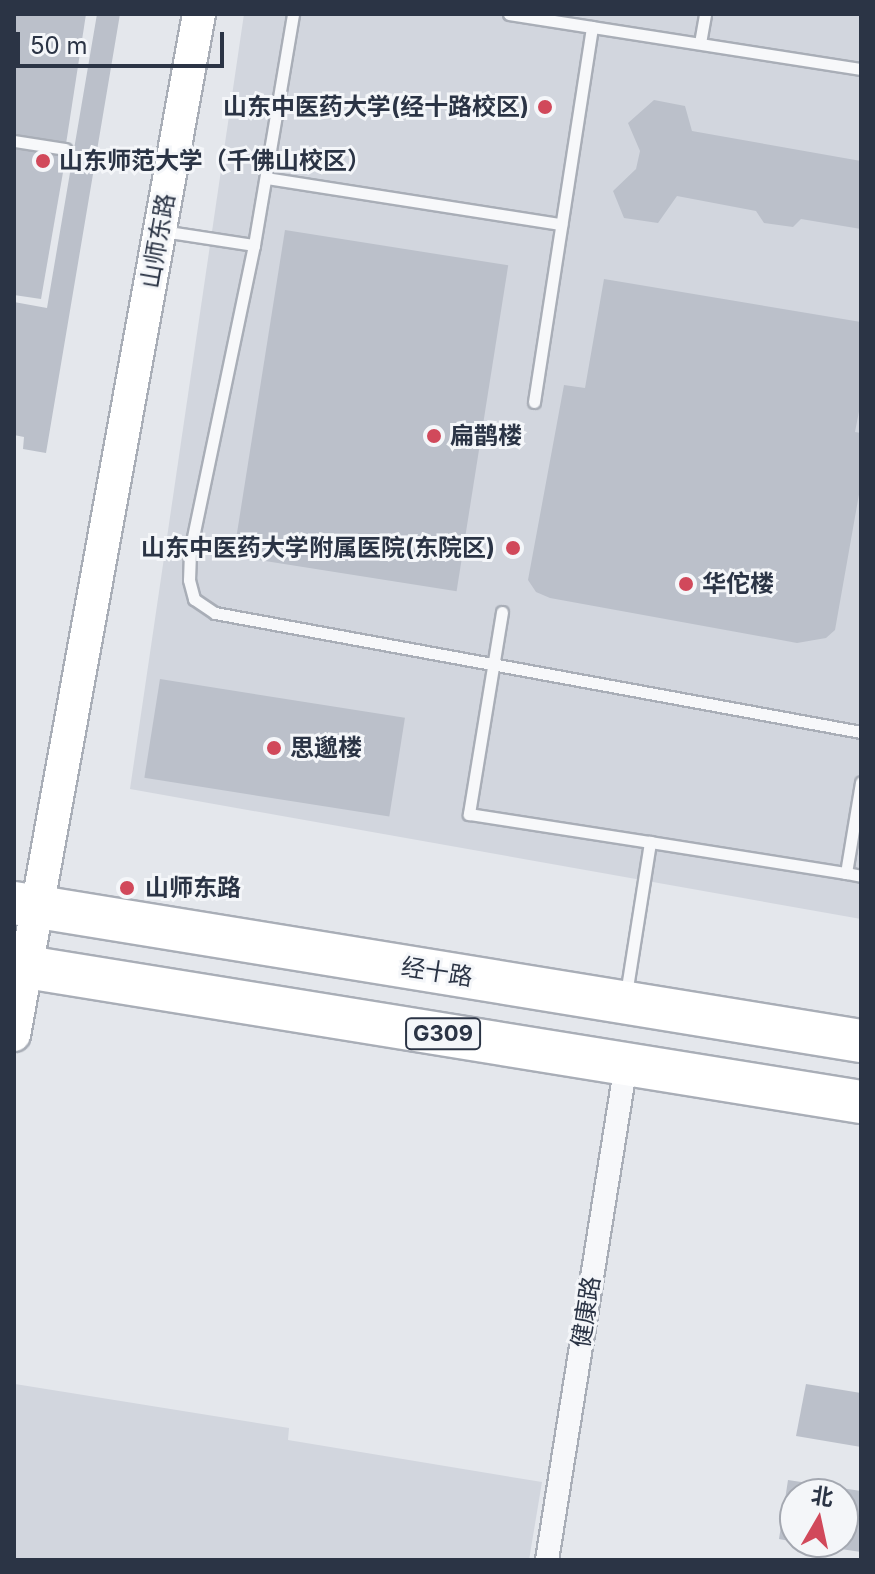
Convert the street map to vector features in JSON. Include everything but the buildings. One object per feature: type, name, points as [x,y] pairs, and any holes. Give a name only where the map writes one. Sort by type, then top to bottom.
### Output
[{"type":"highway","name":"经十路","points":[[25,905],[861,1041]]},
{"type":"highway","name":"G309","points":[[20,966],[861,1102]]},
{"type":"main road","name":"山师东路","points":[[14,1035],[25,905],[160,231],[199,14]]},
{"type":"street","name":"健康路","points":[[547,1560],[626,1064]]},
{"type":"lane","points":[[293,14],[254,245],[190,552],[189,580],[194,599],[215,613],[861,732]]},
{"type":"lane","points":[[509,14],[861,69]]},
{"type":"lane","points":[[700,43],[705,14]]},
{"type":"lane","points":[[534,402],[592,27]]},
{"type":"lane","points":[[14,141],[65,149]]},
{"type":"lane","points":[[266,178],[561,224]]},
{"type":"lane","points":[[160,231],[254,245]]},
{"type":"lane","points":[[502,612],[469,814],[861,876]]},
{"type":"lane","points":[[846,873],[861,782]]},
{"type":"lane","points":[[625,1002],[650,842]]},
{"type":"shaded area","name":"山东中医药大学附属医院(东院区)","points":[[244,14],[861,14],[861,919],[130,789]]},
{"type":"shaded area","points":[[15,1384],[289,1428],[288,1440],[542,1482],[529,1560],[14,1560]]},
{"type":"place","name":"山东中医药大学(经十路校区)","points":[[545,107]]},
{"type":"place","name":"山东师范大学（千佛山校区）","points":[[43,161]]},
{"type":"place","name":"扁鹊楼","points":[[434,436]]},
{"type":"place","name":"山东中医药大学附属医院(东院区)","points":[[513,548]]},
{"type":"place","name":"华佗楼","points":[[686,584]]},
{"type":"place","name":"思邈楼","points":[[274,748]]},
{"type":"place","name":"山师东路","points":[[127,888]]}]
